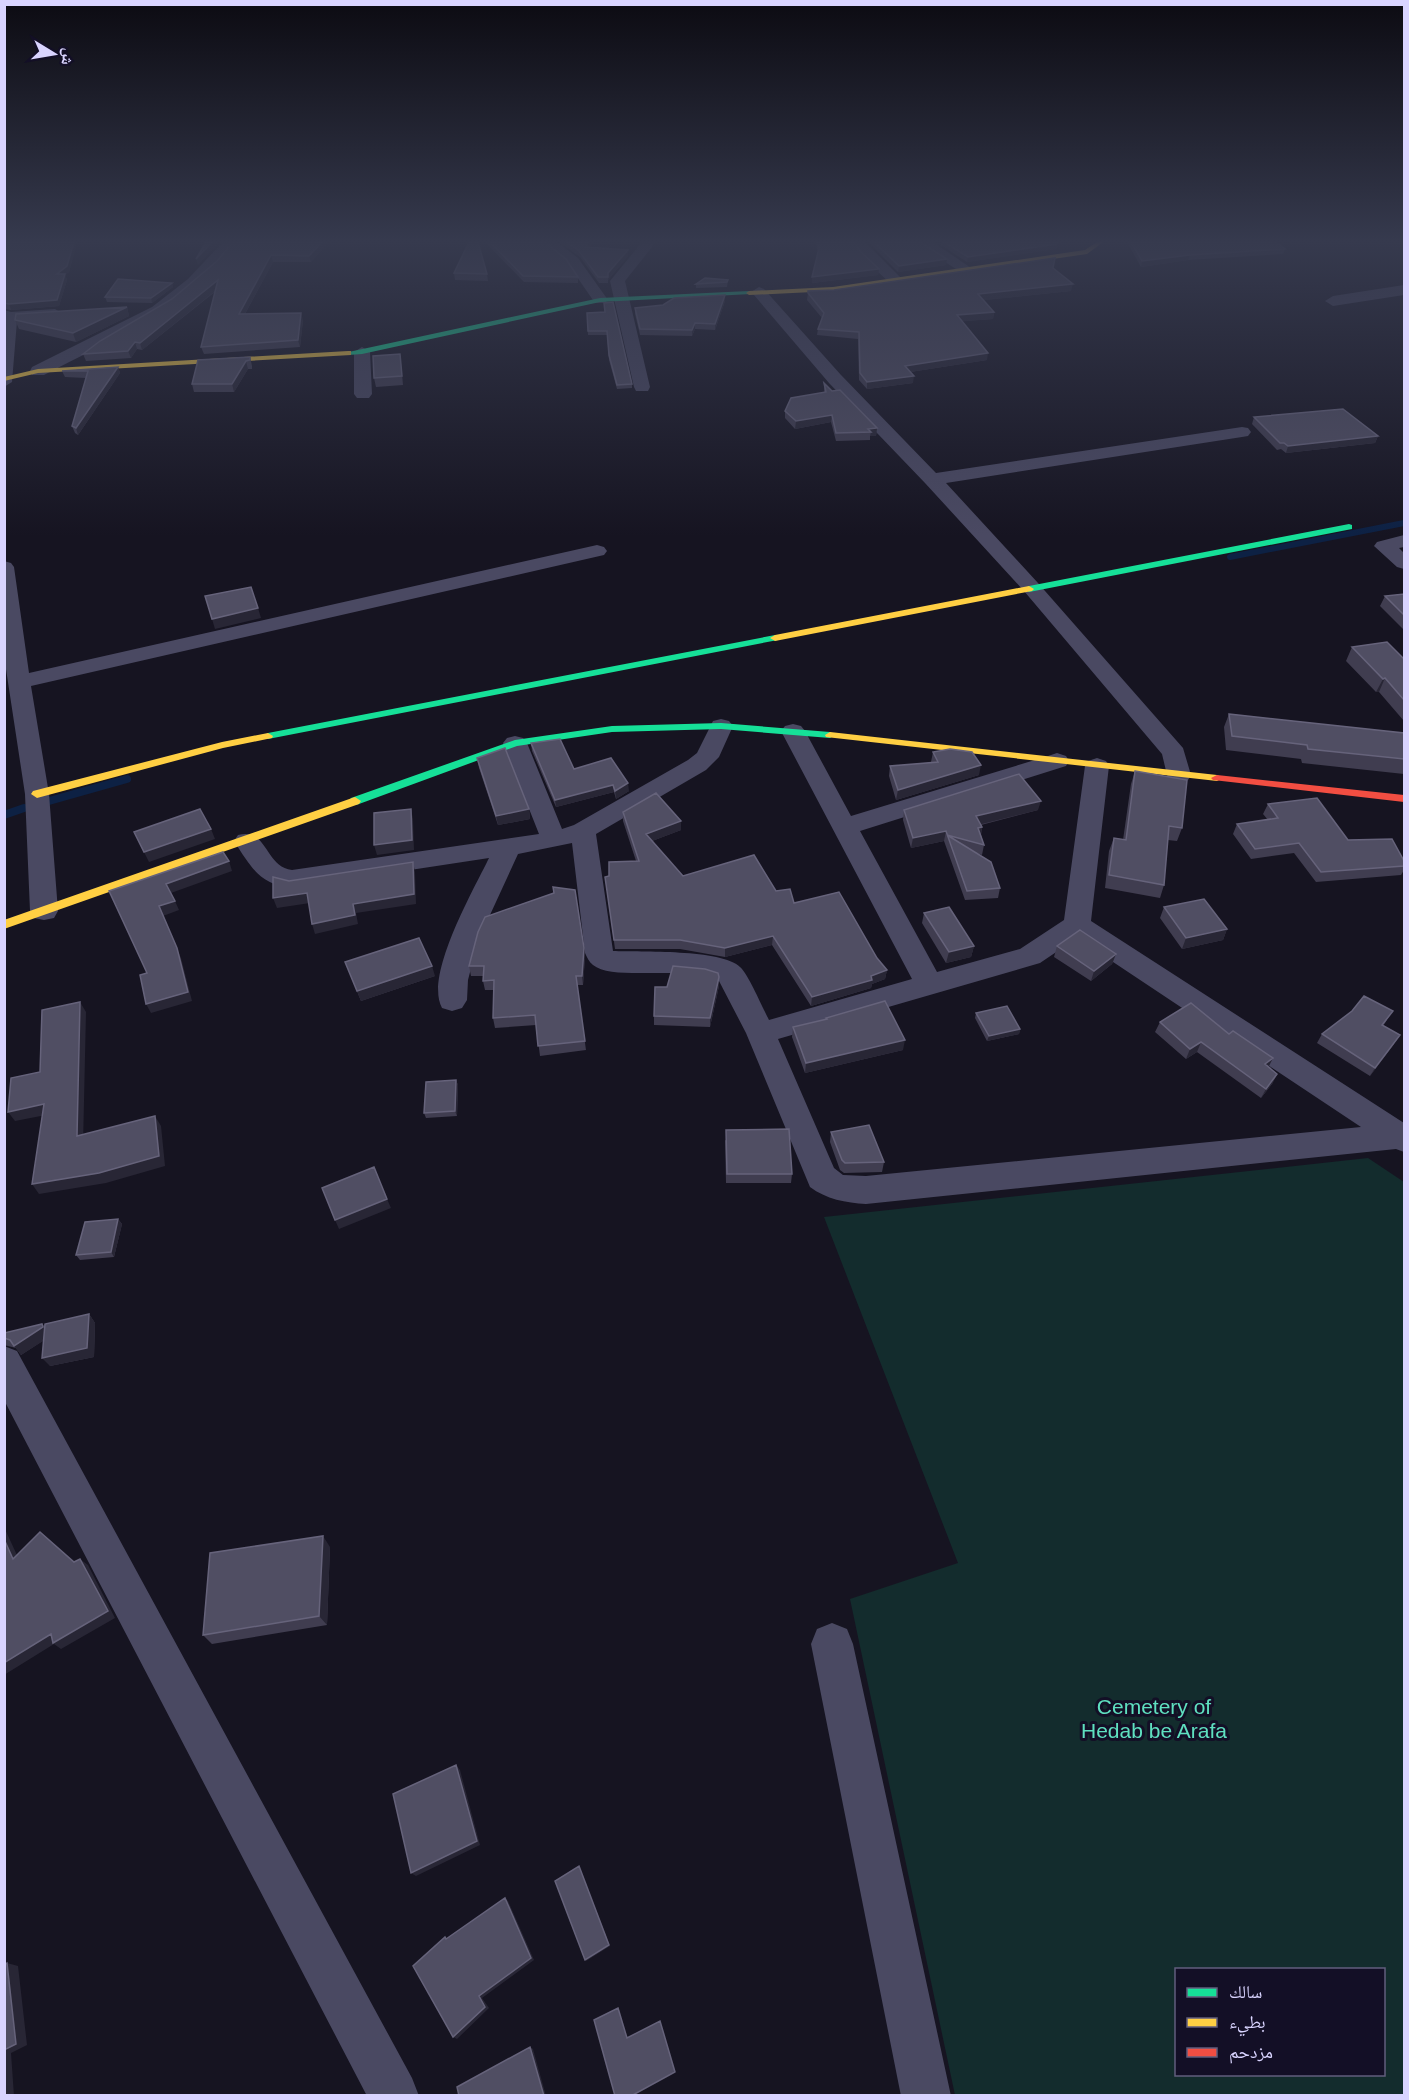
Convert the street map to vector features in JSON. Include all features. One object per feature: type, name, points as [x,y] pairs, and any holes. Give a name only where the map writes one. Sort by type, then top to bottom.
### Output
[{"type":"street","points":[[6,340],[5,380],[38,371],[98,340]]},
{"type":"street","points":[[38,371],[362,352],[417,340]]},
{"type":"street","points":[[630,340],[642,387]]},
{"type":"street","points":[[801,340],[1031,587],[1174,753],[1179,775]]},
{"type":"street","points":[[362,352],[363,394]]},
{"type":"street","points":[[932,479],[1242,432]]},
{"type":"street","points":[[37,794],[222,745],[1349,527]]},
{"type":"street","points":[[1404,542],[1384,546],[1404,563]]},
{"type":"street","points":[[19,682],[597,551]]},
{"type":"street","points":[[4,567],[37,794],[44,911]]},
{"type":"street","points":[[4,925],[248,841],[515,742],[612,729],[721,726],[793,731],[1404,800]]},
{"type":"street","points":[[248,841],[272,875],[292,879],[554,840],[583,831],[697,765],[707,757],[721,726]]},
{"type":"street","points":[[793,731],[930,986]]},
{"type":"street","points":[[515,742],[554,840]]},
{"type":"street","points":[[844,827],[1057,761]]},
{"type":"street","points":[[761,1033],[1030,956],[1077,925],[1097,766]]},
{"type":"street","points":[[583,831],[598,954],[604,959],[613,961],[699,964],[719,968],[730,974],[761,1033],[821,1177],[832,1186],[850,1190],[1403,1138]]},
{"type":"street","points":[[452,1000],[453,972],[460,948],[508,847]]},
{"type":"street","points":[[1077,925],[1403,1138]]},
{"type":"street","points":[[4,1363],[394,2096]]},
{"type":"street","points":[[832,1644],[926,2096]]},
{"type":"green space","name":"Cemetery of Hedab be Arafa","points":[[1368,1158],[1404,1182],[1404,2095],[955,2095],[850,1599],[958,1563],[824,1217]]},
{"type":"building","points":[[144,340],[140,343],[135,342],[128,351],[83,354],[100,341]]},
{"type":"building","points":[[203,340],[298,340],[201,347]]},
{"type":"building","points":[[608,340],[622,340],[632,384],[617,385]]},
{"type":"building","points":[[859,340],[977,340],[988,353],[905,366],[914,376],[867,382],[860,373]]},
{"type":"building","points":[[400,354],[402,376],[374,378],[373,356]]},
{"type":"building","points":[[250,357],[232,384],[192,384],[198,360]]},
{"type":"building","points":[[118,367],[76,428],[72,426],[88,371],[62,371]]},
{"type":"building","points":[[824,383],[832,391],[840,390],[877,428],[868,429],[871,432],[836,433],[832,415],[796,421],[785,411],[791,398],[826,392]]},
{"type":"building","points":[[1343,409],[1378,436],[1288,446],[1280,443],[1254,417]]},
{"type":"building","points":[[251,587],[258,608],[212,619],[205,596]]},
{"type":"building","points":[[1404,594],[1404,615],[1385,596]]},
{"type":"building","points":[[1387,642],[1404,659],[1404,700],[1385,678],[1383,679],[1352,647]]},
{"type":"building","points":[[1229,714],[1404,733],[1404,759],[1308,749],[1307,745],[1232,736]]},
{"type":"building","points":[[560,739],[574,769],[611,758],[628,783],[615,791],[613,785],[555,800],[531,743]]},
{"type":"building","points":[[505,748],[529,809],[496,816],[477,758]]},
{"type":"building","points":[[950,749],[972,752],[981,765],[898,790],[890,766],[938,762],[933,752]]},
{"type":"building","points":[[1135,771],[1187,780],[1182,828],[1169,826],[1164,885],[1109,875],[1114,838],[1126,840]]},
{"type":"building","points":[[1019,774],[1041,801],[976,816],[982,827],[978,828],[984,845],[947,835],[946,831],[913,838],[904,810]]},
{"type":"building","points":[[656,793],[681,821],[646,834],[683,876],[754,855],[776,891],[790,889],[794,903],[839,892],[877,958],[887,970],[871,976],[872,980],[812,997],[773,936],[725,948],[680,940],[614,940],[605,877],[609,876],[609,862],[639,861],[623,812]]},
{"type":"building","points":[[1317,798],[1348,840],[1392,839],[1404,861],[1404,866],[1321,872],[1299,843],[1255,849],[1237,824],[1278,818],[1268,804]]},
{"type":"building","points":[[200,809],[211,829],[144,852],[134,832]]},
{"type":"building","points":[[411,809],[412,840],[374,845],[374,813]]},
{"type":"building","points":[[948,835],[991,862],[1000,888],[967,891]]},
{"type":"building","points":[[223,852],[229,861],[166,884],[175,901],[159,906],[177,948],[188,992],[146,1004],[140,975],[147,973],[109,891]]},
{"type":"building","points":[[413,862],[414,894],[353,904],[355,915],[312,924],[307,893],[273,898],[273,877],[289,881]]},
{"type":"building","points":[[553,887],[575,890],[584,948],[582,976],[576,976],[585,1041],[538,1046],[535,1015],[493,1018],[494,980],[483,981],[484,966],[469,966],[478,932],[485,917],[554,893]]},
{"type":"building","points":[[1204,899],[1227,929],[1186,938],[1164,907]]},
{"type":"building","points":[[949,907],[974,946],[949,952],[924,913]]},
{"type":"building","points":[[1080,930],[1116,954],[1094,971],[1057,946]]},
{"type":"building","points":[[419,938],[432,966],[357,991],[345,962]]},
{"type":"building","points":[[673,966],[705,969],[718,973],[710,1018],[654,1016],[655,987],[667,987]]},
{"type":"building","points":[[1364,996],[1393,1011],[1382,1025],[1400,1035],[1375,1068],[1322,1034],[1352,1011]]},
{"type":"building","points":[[885,1001],[905,1040],[806,1063],[793,1027]]},
{"type":"building","points":[[80,1002],[77,1136],[155,1116],[159,1156],[99,1173],[32,1184],[44,1104],[8,1112],[11,1078],[40,1072],[42,1010]]},
{"type":"building","points":[[1191,1003],[1229,1034],[1233,1031],[1273,1058],[1265,1064],[1277,1074],[1266,1089],[1201,1042],[1190,1049],[1160,1022]]},
{"type":"building","points":[[1007,1006],[1020,1029],[989,1036],[976,1013]]},
{"type":"building","points":[[456,1080],[455,1111],[424,1113],[426,1082]]},
{"type":"building","points":[[869,1125],[884,1162],[845,1163],[831,1132]]},
{"type":"building","points":[[789,1129],[792,1174],[727,1174],[726,1130]]},
{"type":"building","points":[[374,1167],[387,1199],[335,1220],[322,1188]]},
{"type":"building","points":[[118,1219],[111,1252],[76,1255],[85,1222]]},
{"type":"building","points":[[89,1314],[87,1348],[42,1358],[45,1324]]},
{"type":"building","points":[[42,1324],[43,1327],[14,1346],[10,1340],[4,1338],[4,1333]]},
{"type":"building","points":[[40,1532],[74,1562],[80,1559],[108,1611],[53,1643],[51,1634],[4,1663],[4,1539],[13,1559]]},
{"type":"building","points":[[323,1536],[319,1616],[203,1635],[210,1553]]},
{"type":"building","points":[[456,1765],[477,1841],[411,1873],[393,1794]]},
{"type":"building","points":[[579,1866],[609,1945],[585,1960],[555,1881]]},
{"type":"building","points":[[505,1898],[531,1958],[479,1996],[485,2007],[453,2037],[413,1966],[445,1937],[446,1939]]},
{"type":"building","points":[[7,1963],[16,2044],[4,2050],[4,1965]]},
{"type":"building","points":[[618,2008],[627,2038],[660,2021],[675,2072],[631,2096],[615,2096],[594,2020]]},
{"type":"building","points":[[530,2047],[544,2096],[459,2096],[457,2087]]},
{"type":"waterway","points":[[1230,557],[1404,523]]},
{"type":"waterway","points":[[49,801],[127,779]]},
{"type":"waterway","points":[[4,815],[24,808]]},
{"type":"traffic: fast","points":[[348,353],[417,340]]},
{"type":"traffic: fast","points":[[1029,589],[1349,527]]},
{"type":"traffic: fast","points":[[268,736],[775,638]]},
{"type":"traffic: fast","points":[[355,801],[515,743],[612,729],[721,726],[830,735]]},
{"type":"traffic: slow","points":[[5,379],[38,371],[348,353]]},
{"type":"traffic: slow","points":[[775,638],[1029,589]]},
{"type":"traffic: slow","points":[[830,735],[1217,778]]},
{"type":"traffic: slow","points":[[37,794],[222,745],[268,736]]},
{"type":"traffic: slow","points":[[4,925],[355,801]]},
{"type":"traffic: jam","points":[[1217,778],[1404,799]]}]
